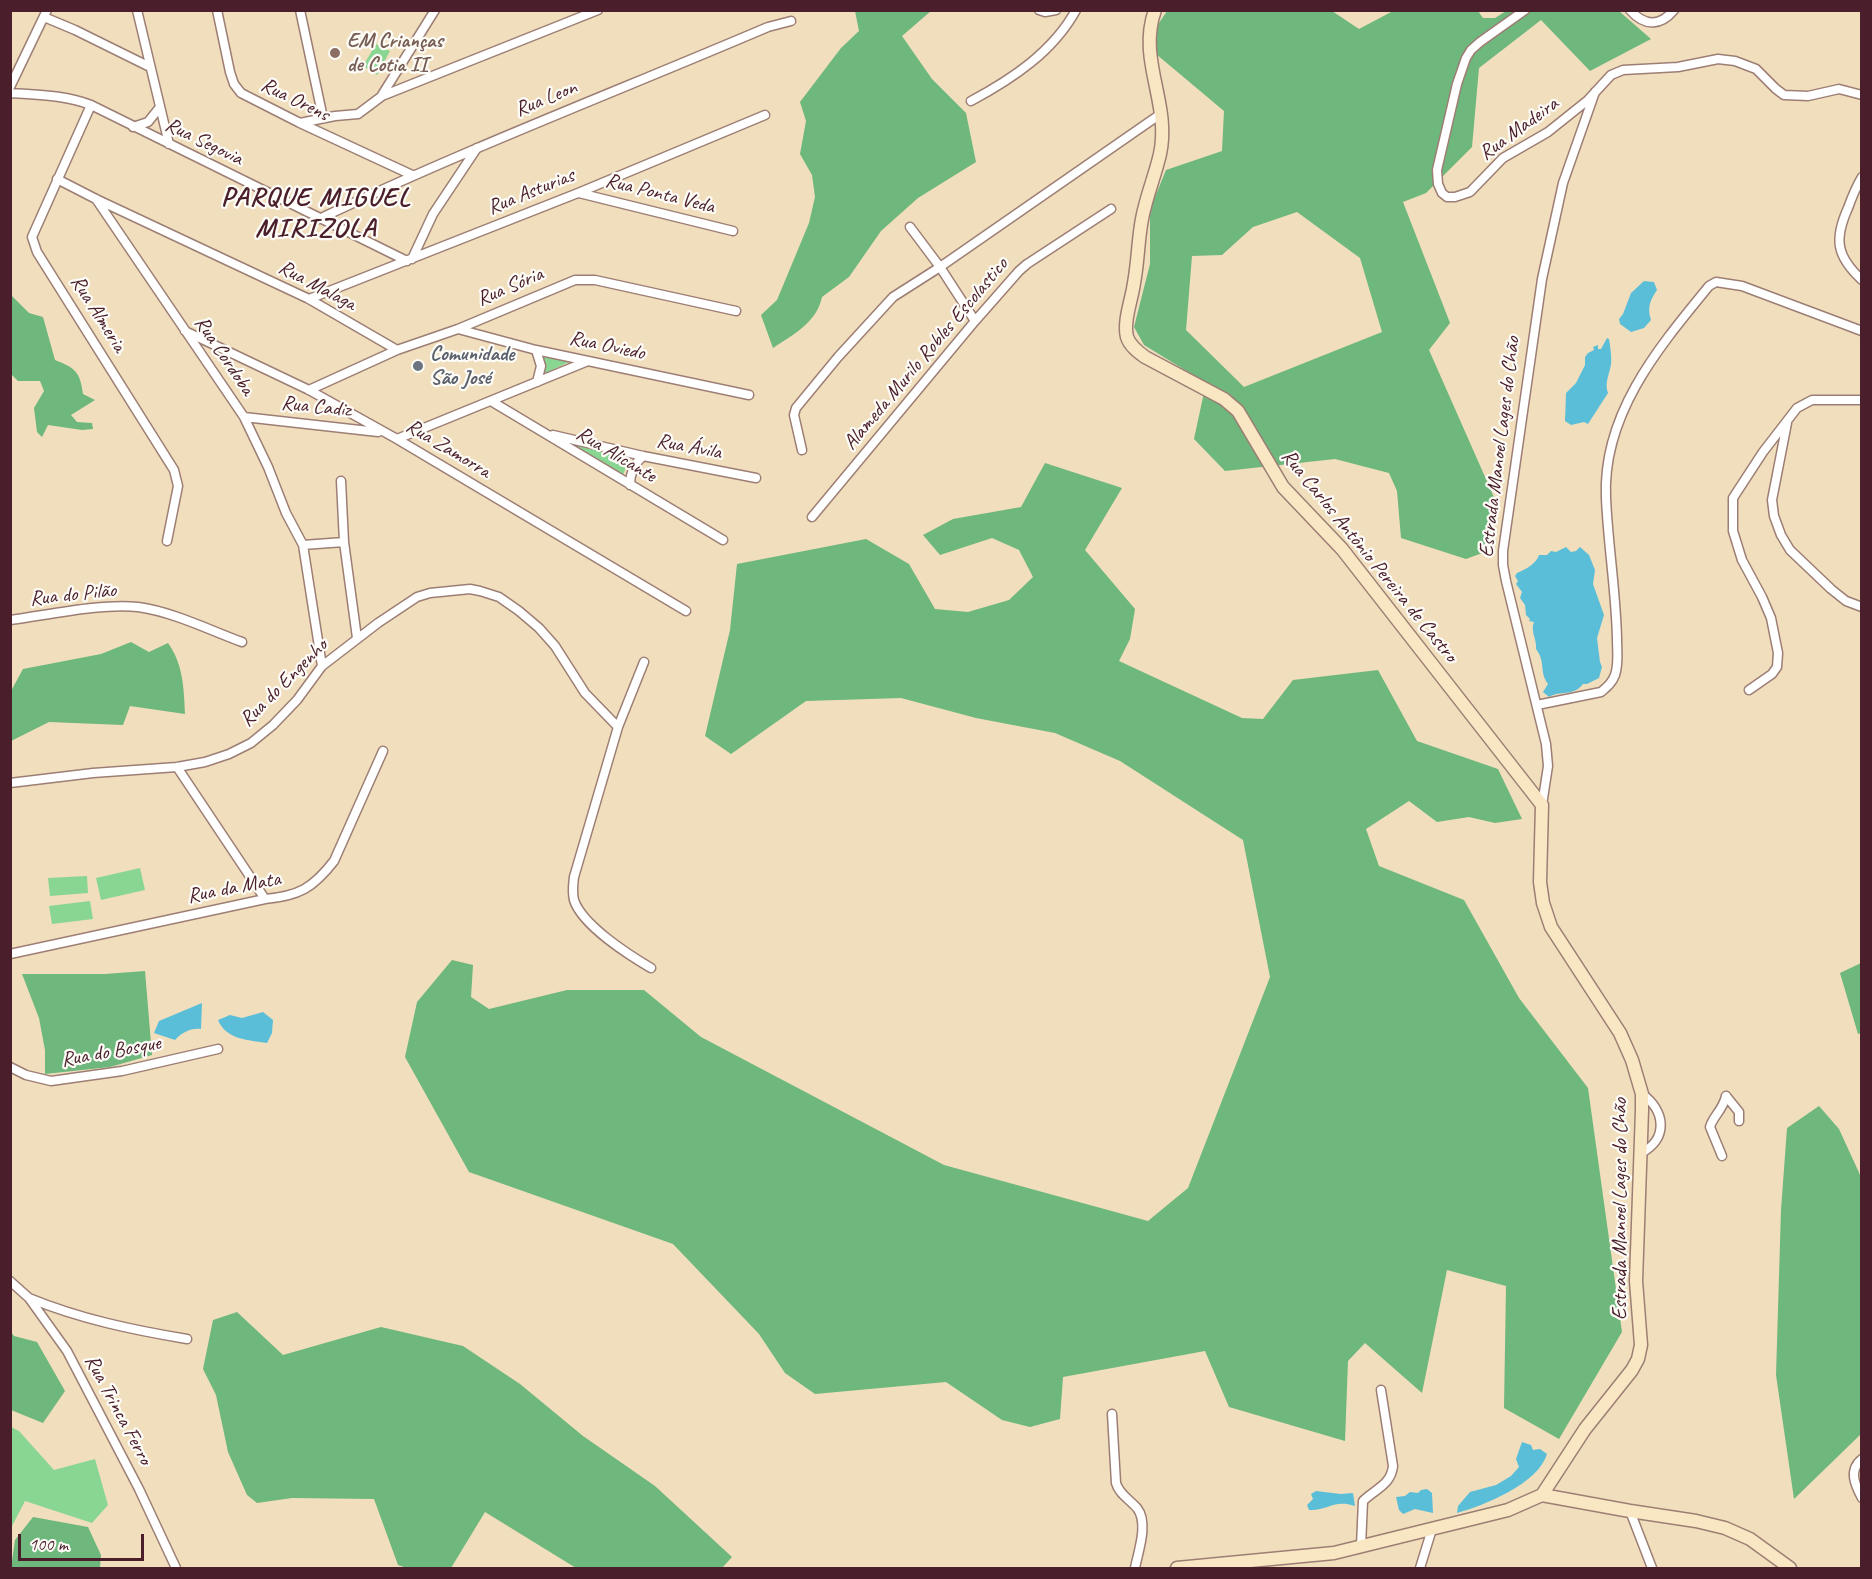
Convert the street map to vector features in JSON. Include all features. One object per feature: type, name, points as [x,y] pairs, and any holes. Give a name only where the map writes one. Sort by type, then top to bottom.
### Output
[{"type":"street","points":[[137,10],[169,144]]},
{"type":"street","name":"Rua Orens","points":[[218,10],[234,84],[241,93],[412,175]]},
{"type":"street","points":[[300,10],[323,118]]},
{"type":"street","points":[[381,96],[435,10]]},
{"type":"street","points":[[300,123],[358,114],[381,96],[598,10]]},
{"type":"street","points":[[1039,10],[1046,12],[1056,10]]},
{"type":"street","points":[[971,101],[1005,81],[1047,49],[1066,28],[1076,10]]},
{"type":"street","name":"Rua Carlos Antônio Pereira de Castro","points":[[1155,10],[1148,43],[1162,113],[1164,136],[1142,218],[1127,338],[1145,357],[1224,399],[1238,411],[1283,487],[1342,549],[1542,805]]},
{"type":"street","name":"Rua Madeira","points":[[1525,10],[1471,50],[1462,66],[1438,160],[1438,184],[1442,193],[1447,197],[1470,192],[1503,158],[1548,132],[1616,72],[1678,67],[1718,58],[1735,61],[1756,69],[1784,95],[1808,96],[1839,89],[1862,95]]},
{"type":"street","points":[[1629,10],[1641,20],[1652,23],[1660,22],[1674,10]]},
{"type":"street","points":[[10,87],[46,14],[150,67]]},
{"type":"street","name":"Rua Leon","points":[[319,219],[412,175],[768,27],[791,21]]},
{"type":"street","name":"Estrada Manoel Lages do Chão","points":[[1542,1495],[1585,1429],[1632,1370],[1638,1359],[1641,1345],[1636,1281],[1641,1094],[1632,1060],[1620,1034],[1575,967],[1548,919],[1543,903],[1540,882],[1542,805],[1548,766],[1546,744],[1503,565],[1544,268],[1563,183],[1595,92]]},
{"type":"street","name":"Rua Segovia","points":[[10,93],[72,98],[91,105],[319,219],[409,260]]},
{"type":"street","name":"Rua Almeria","points":[[91,105],[34,230],[33,244],[174,470],[178,486],[167,541]]},
{"type":"street","points":[[132,127],[148,122],[160,107]]},
{"type":"street","name":"Alameda Murilo Robles Escolastico","points":[[802,450],[794,415],[796,408],[885,304],[1162,113]]},
{"type":"street","name":"Rua Asturias","points":[[309,299],[578,193],[765,115]]},
{"type":"street","points":[[409,260],[433,214],[477,148]]},
{"type":"street","points":[[1862,177],[1842,221],[1838,241],[1842,255],[1852,271],[1862,280]]},
{"type":"street","name":"Rua Malaga","points":[[57,178],[96,199],[309,299],[397,350]]},
{"type":"street","name":"Rua Ponta Veda","points":[[578,193],[733,231]]},
{"type":"street","name":"Rua Cordoba","points":[[96,199],[244,417],[268,467],[286,513],[303,545],[322,666]]},
{"type":"street","name":"Alameda Murilo Robles Escolastico","points":[[812,517],[975,321],[1027,264],[1111,209]]},
{"type":"street","points":[[910,227],[940,267],[975,321]]},
{"type":"street","name":"Rua Sória","points":[[309,390],[397,350],[458,329],[574,280],[595,280],[736,311]]},
{"type":"street","points":[[1537,705],[1601,692],[1609,686],[1615,676],[1617,615],[1605,469],[1611,441],[1644,371],[1664,341],[1709,286],[1716,282],[1742,286],[1862,331]]},
{"type":"street","name":"Rua Oviedo","points":[[458,329],[536,350],[749,395]]},
{"type":"street","name":"Rua Zamorra","points":[[185,331],[309,390],[397,439],[686,611]]},
{"type":"street","points":[[536,350],[541,366],[537,382]]},
{"type":"street","points":[[397,439],[588,361]]},
{"type":"street","points":[[1749,690],[1777,668],[1778,653],[1771,618],[1742,560],[1732,531],[1733,498],[1763,452],[1797,408],[1812,400],[1862,400]]},
{"type":"street","name":"Rua Alicante","points":[[491,401],[723,540]]},
{"type":"street","name":"Rua Cadiz","points":[[244,417],[384,432]]},
{"type":"street","points":[[1788,419],[1772,500],[1774,516],[1781,535],[1790,550],[1831,590],[1846,601],[1862,607]]},
{"type":"street","name":"Rua Ávila","points":[[546,434],[756,478]]},
{"type":"street","points":[[630,485],[633,468],[643,456]]},
{"type":"street","points":[[341,481],[344,542],[357,638]]},
{"type":"street","points":[[303,545],[344,542]]},
{"type":"street","name":"Rua do Engenho","points":[[10,783],[93,773],[177,767],[205,762],[229,754],[250,742],[273,724],[297,700],[322,666],[357,638],[423,594],[470,589],[499,597],[539,628],[555,646],[585,693],[618,728]]},
{"type":"street","name":"Rua do Pilão","points":[[10,620],[114,606],[139,607],[242,642]]},
{"type":"street","points":[[644,662],[618,728],[574,877],[573,891],[574,901],[578,908],[599,933],[651,968]]},
{"type":"street","name":"Rua da Mata","points":[[10,954],[297,894],[310,887],[323,876],[343,845],[383,751]]},
{"type":"street","points":[[177,767],[265,899]]},
{"type":"street","name":"Rua do Bosque","points":[[10,1067],[26,1075],[51,1081],[122,1071],[218,1048]]},
{"type":"street","points":[[1641,1094],[1650,1099],[1657,1108],[1661,1125],[1656,1141],[1649,1149],[1641,1153]]},
{"type":"street","points":[[1722,1156],[1710,1127],[1722,1109],[1726,1096],[1739,1112],[1739,1121]]},
{"type":"street","name":"Rua Trinca Ferro","points":[[10,1281],[29,1298],[72,1360],[139,1489],[176,1569]]},
{"type":"street","points":[[29,1298],[63,1312],[100,1323],[188,1339]]},
{"type":"street","points":[[1360,1546],[1363,1501],[1389,1481],[1392,1474],[1393,1466],[1381,1390]]},
{"type":"street","points":[[1112,1414],[1118,1489],[1139,1511],[1142,1518],[1135,1569]]},
{"type":"street","points":[[1862,1459],[1854,1468],[1854,1479],[1862,1498]]},
{"type":"street","points":[[1177,1569],[1334,1553],[1508,1510],[1542,1495],[1725,1528],[1750,1539],[1790,1569]]},
{"type":"street","points":[[1630,1511],[1652,1569]]},
{"type":"street","points":[[1420,1569],[1432,1529]]},
{"type":"green space","points":[[855,11],[931,11],[902,36],[932,79],[966,113],[976,162],[918,198],[881,231],[849,277],[822,297],[810,321],[773,348],[761,315],[777,300],[809,223],[815,197],[812,175],[800,154],[806,121],[800,102],[841,48],[859,31]]},
{"type":"green space","points":[[1167,11],[1332,11],[1359,29],[1393,11],[1478,11],[1483,18],[1495,18],[1506,11],[1619,11],[1651,39],[1590,71],[1541,20],[1479,68],[1472,147],[1426,193],[1403,202],[1450,323],[1429,350],[1497,504],[1485,552],[1466,559],[1401,538],[1397,491],[1389,473],[1335,459],[1225,471],[1194,439],[1206,383],[1144,345],[1134,327],[1150,264],[1150,209],[1166,170],[1222,151],[1224,111],[1156,54],[1157,26]],"holes":[[[1297,212],[1360,258],[1382,332],[1244,387],[1186,330],[1192,256],[1222,255],[1253,227]]]},
{"type":"green space","points":[[376,44],[390,51],[377,75],[363,66]]},
{"type":"green space","points":[[11,295],[29,313],[43,317],[55,360],[75,371],[83,394],[95,400],[71,415],[77,422],[92,423],[93,429],[82,430],[48,425],[42,437],[37,432],[34,408],[44,391],[40,381],[18,381],[11,374]]},
{"type":"green space","points":[[543,357],[573,360],[544,374]]},
{"type":"green space","points":[[572,444],[630,457],[623,475]]},
{"type":"green space","points":[[1045,463],[1122,488],[1085,550],[1135,609],[1130,639],[1119,661],[1242,718],[1263,719],[1293,680],[1378,670],[1417,741],[1498,769],[1522,819],[1495,823],[1469,817],[1437,822],[1409,801],[1366,829],[1379,866],[1464,900],[1519,998],[1588,1088],[1622,1332],[1559,1439],[1504,1408],[1506,1286],[1447,1270],[1422,1393],[1365,1343],[1348,1361],[1345,1441],[1229,1407],[1205,1351],[1063,1377],[1060,1419],[1030,1427],[1002,1420],[946,1382],[815,1394],[785,1373],[759,1334],[673,1244],[469,1172],[405,1057],[417,1002],[452,960],[473,965],[471,997],[489,1009],[567,990],[644,990],[701,1037],[944,1165],[1148,1221],[1188,1188],[1270,977],[1243,840],[1120,761],[1055,733],[976,718],[901,698],[806,701],[731,754],[705,736],[730,630],[737,564],[866,539],[909,564],[935,609],[968,612],[1009,600],[1033,577],[1019,550],[992,538],[940,555],[923,535],[953,519],[1021,507]]},
{"type":"green space","points":[[131,642],[149,652],[168,643],[180,668],[185,714],[130,706],[123,725],[49,722],[11,741],[11,691],[23,669],[101,654]]},
{"type":"green space","points":[[140,868],[145,890],[101,900],[96,878]]},
{"type":"green space","points":[[87,876],[88,893],[50,896],[48,878]]},
{"type":"green space","points":[[90,901],[93,919],[52,924],[49,906]]},
{"type":"green space","points":[[1861,963],[1861,1033],[1858,1034],[1840,973]]},
{"type":"green space","points":[[145,971],[152,1055],[110,1067],[45,1074],[45,1050],[39,1018],[22,974],[105,974]]},
{"type":"green space","points":[[1819,1106],[1839,1129],[1861,1177],[1861,1434],[1794,1499],[1776,1375],[1781,1210],[1787,1128]]},
{"type":"green space","points":[[237,1312],[283,1355],[381,1327],[463,1346],[520,1384],[583,1436],[655,1486],[732,1557],[722,1568],[576,1568],[485,1512],[451,1568],[407,1568],[398,1565],[374,1499],[292,1498],[257,1503],[247,1495],[228,1452],[216,1395],[203,1369],[213,1320]]},
{"type":"green space","points":[[11,1332],[14,1336],[37,1342],[65,1391],[43,1423],[11,1410]]},
{"type":"green space","points":[[11,1427],[19,1431],[54,1470],[95,1459],[108,1505],[92,1523],[25,1501],[11,1528]]},
{"type":"green space","points":[[33,1517],[88,1527],[101,1555],[100,1568],[11,1568],[15,1540]]},
{"type":"water","points":[[1644,281],[1654,282],[1657,290],[1650,304],[1651,320],[1644,328],[1631,332],[1620,324],[1619,319],[1631,293]]},
{"type":"water","points":[[1607,338],[1611,358],[1607,382],[1608,393],[1588,424],[1584,422],[1571,425],[1565,421],[1566,393],[1576,383],[1585,365],[1585,357],[1594,350],[1593,347],[1598,345],[1598,349],[1601,349]]},
{"type":"water","points":[[1566,547],[1571,552],[1580,547],[1589,555],[1595,570],[1593,584],[1604,615],[1597,638],[1602,667],[1599,678],[1583,684],[1575,691],[1549,697],[1543,692],[1548,684],[1545,680],[1541,658],[1536,649],[1534,622],[1529,621],[1526,615],[1525,605],[1520,598],[1522,592],[1516,584],[1518,581],[1515,576],[1533,564],[1539,555],[1547,555],[1551,551],[1556,552]]},
{"type":"water","points":[[202,1003],[201,1029],[187,1031],[175,1040],[154,1033],[159,1021]]},
{"type":"water","points":[[263,1012],[273,1020],[272,1033],[267,1043],[232,1035],[226,1032],[218,1020],[230,1015],[242,1018]]},
{"type":"water","points":[[1522,1442],[1531,1445],[1533,1450],[1540,1449],[1547,1454],[1542,1465],[1533,1475],[1495,1499],[1457,1513],[1458,1506],[1470,1492],[1496,1485],[1511,1476],[1519,1467],[1516,1459]]},
{"type":"water","points":[[1427,1489],[1432,1493],[1433,1513],[1415,1509],[1403,1514],[1399,1510],[1396,1497]]},
{"type":"water","points":[[1316,1491],[1353,1493],[1355,1506],[1336,1504],[1309,1510],[1307,1505],[1313,1499],[1311,1494]]},
{"type":"place","name":"EM Crianças de Cotia II","points":[[335,53]]},
{"type":"place","name":"Comunidade São José","points":[[418,366]]},
{"type":"district","name":"PARQUE MIGUEL MIRIZOLA","points":[[316,214]]}]
